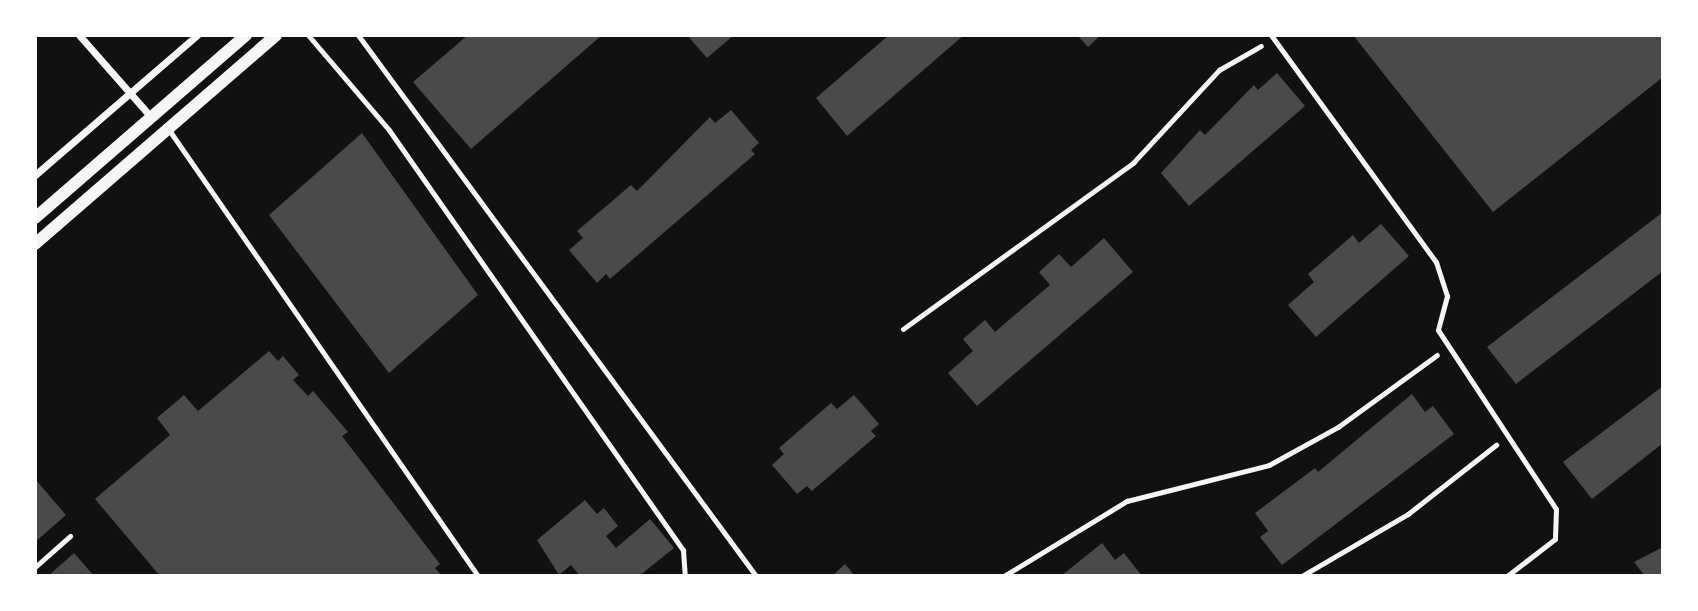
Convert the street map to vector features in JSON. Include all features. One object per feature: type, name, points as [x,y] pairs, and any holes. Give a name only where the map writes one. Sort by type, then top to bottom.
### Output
[{"type":"street","points":[[79,35],[150,117]]},
{"type":"street","points":[[35,175],[197,35]]},
{"type":"street","points":[[35,218],[246,35]]},
{"type":"street","points":[[35,244],[276,35]]},
{"type":"lane","points":[[308,35],[388,130],[683,550],[685,576]]},
{"type":"lane","points":[[358,35],[756,576]]},
{"type":"lane","points":[[1273,37],[1436,261],[1447,296],[1438,330],[1556,509],[1559,526],[1555,539],[1507,576]]},
{"type":"lane","points":[[168,129],[478,576]]},
{"type":"lane","points":[[35,566],[70,536]]},
{"type":"path","points":[[903,329],[1133,163],[1219,71],[1273,37]]},
{"type":"path","points":[[1004,576],[1127,501],[1269,465],[1338,427],[1449,346]]},
{"type":"path","points":[[1302,576],[1408,514],[1508,436]]},
{"type":"building","points":[[468,35],[602,35],[471,149],[413,82]]},
{"type":"building","points":[[687,35],[734,35],[707,58]]},
{"type":"building","points":[[889,35],[964,35],[847,136],[816,98]]},
{"type":"building","points":[[1077,35],[1101,35],[1088,47]]},
{"type":"building","points":[[1353,35],[1663,35],[1663,77],[1493,212]]},
{"type":"building","points":[[1277,73],[1305,106],[1189,206],[1161,173],[1200,130],[1205,135],[1254,85],[1258,90]]},
{"type":"building","points":[[731,110],[759,143],[751,150],[755,154],[610,279],[606,274],[597,283],[569,250],[583,238],[577,231],[631,185],[637,191],[710,117],[715,123]]},
{"type":"building","points":[[362,133],[478,295],[389,373],[269,215]]},
{"type":"building","points":[[1663,212],[1663,271],[1516,384],[1487,347]]},
{"type":"building","points":[[1381,224],[1409,256],[1316,337],[1288,305],[1314,282],[1308,274],[1353,235],[1359,243]]},
{"type":"building","points":[[1104,238],[1133,272],[977,406],[948,373],[973,351],[963,339],[985,320],[995,332],[1050,285],[1039,272],[1059,254],[1071,267]]},
{"type":"building","points":[[269,351],[278,361],[283,356],[299,375],[293,380],[308,396],[313,391],[348,432],[342,436],[440,564],[435,568],[442,576],[160,576],[95,499],[170,435],[157,418],[184,395],[198,411]]},
{"type":"building","points":[[1663,386],[1663,443],[1592,499],[1563,462]]},
{"type":"building","points":[[1412,394],[1425,412],[1433,406],[1454,434],[1282,565],[1260,537],[1268,531],[1255,513],[1315,468],[1318,472]]},
{"type":"building","points":[[854,395],[879,424],[871,431],[876,436],[812,491],[807,486],[797,494],[772,465],[784,454],[779,448],[831,403],[837,409]]},
{"type":"building","points":[[35,479],[66,515],[35,542]]},
{"type":"building","points":[[585,500],[597,514],[604,508],[618,526],[606,536],[616,548],[650,519],[674,548],[639,576],[580,576],[571,565],[559,575],[537,540]]},
{"type":"building","points":[[1102,543],[1115,560],[1124,553],[1142,576],[1061,576]]},
{"type":"building","points":[[1663,547],[1663,576],[1645,576],[1634,562]]},
{"type":"building","points":[[74,553],[94,576],[48,576]]},
{"type":"building","points":[[845,564],[855,576],[832,576]]}]
